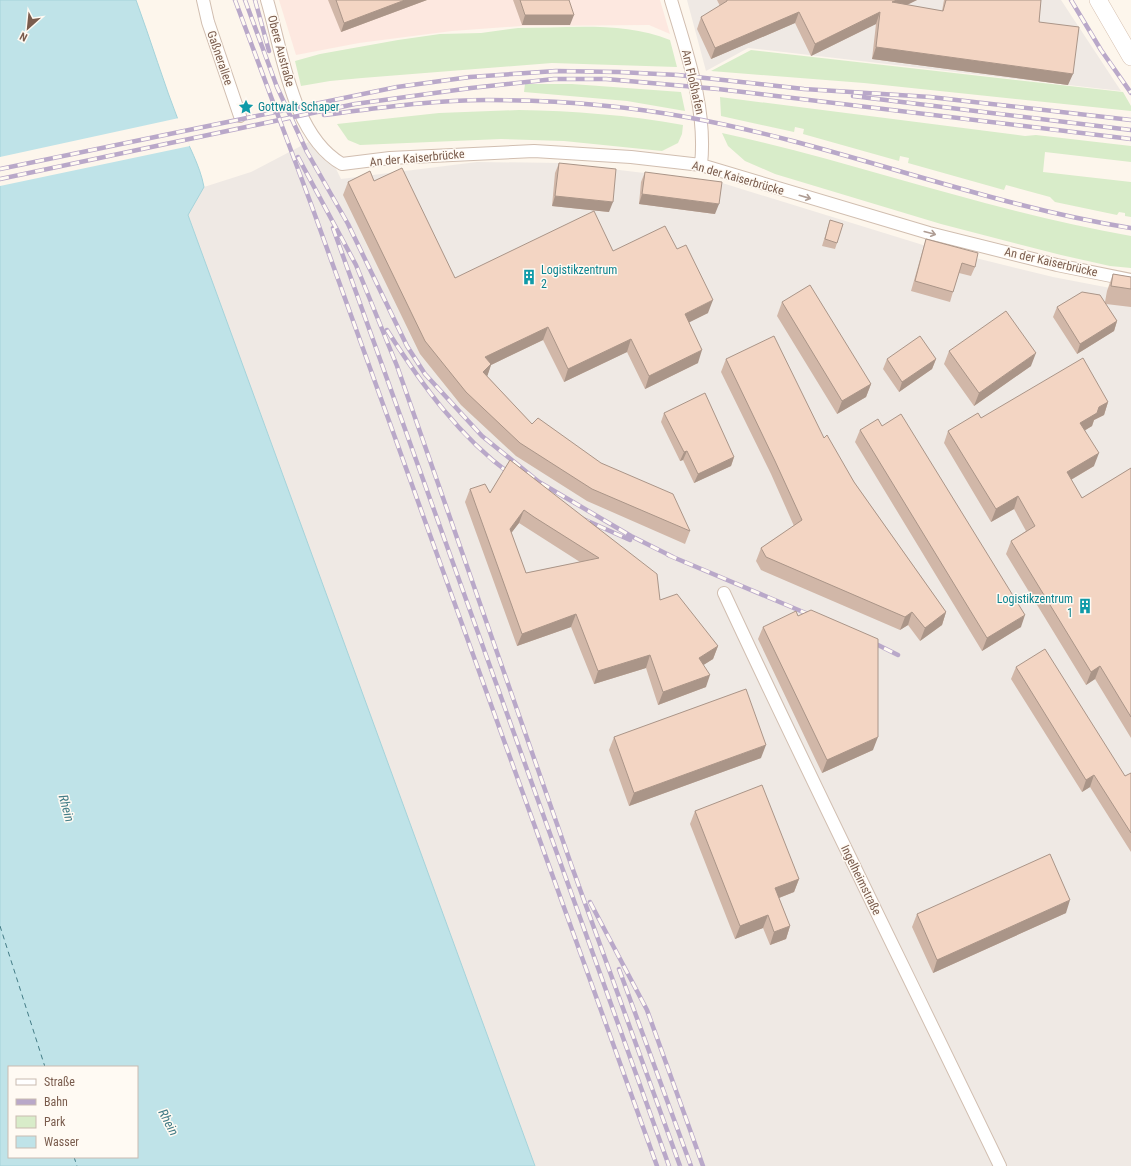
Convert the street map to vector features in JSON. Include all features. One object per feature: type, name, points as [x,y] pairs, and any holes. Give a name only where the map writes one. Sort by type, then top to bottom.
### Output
[{"type":"main road","points":[[1098,0],[1131,57]]},
{"type":"street","name":"Gaßnerallee","points":[[203,0],[208,22],[240,116]]},
{"type":"street","name":"Obere Austraße","points":[[268,0],[283,66],[294,99],[313,134],[321,145],[336,160]]},
{"type":"street","name":"Am Floßhafen","points":[[671,0],[698,96],[702,139],[701,165]]},
{"type":"street","name":"An der Kaiserbrücke","points":[[336,160],[342,164],[349,164],[390,158],[534,151],[631,157],[701,165],[929,233],[1057,265],[1131,280]]},
{"type":"street","name":"Ingelheimstraße","points":[[724,593],[801,759],[884,926],[1000,1166]]},
{"type":"shaded area","points":[[279,0],[660,0],[670,34],[649,25],[522,26],[452,31],[359,43],[296,55]]},
{"type":"shaded area","points":[[687,0],[1061,0],[1121,91],[748,48],[706,71]]},
{"type":"shaded area","points":[[320,136],[341,179],[477,162],[561,163],[719,182],[923,245],[1053,277],[1131,292],[1131,1166],[535,1166],[188,215],[204,187],[251,172]]},
{"type":"green space","points":[[595,27],[633,30],[652,34],[670,40],[677,67],[552,63],[362,78],[301,86],[295,61],[320,54],[398,40],[440,34],[481,33],[518,28]]},
{"type":"green space","points":[[751,50],[1123,92],[1131,106],[1131,111],[864,83],[711,71]]},
{"type":"green space","points":[[525,84],[572,84],[681,92],[685,111],[627,101],[524,92]]},
{"type":"green space","points":[[720,97],[1025,136],[1036,135],[1131,146],[1131,162],[1045,152],[1043,172],[1131,182],[1131,217],[1125,216],[1125,213],[1119,212],[1117,215],[1055,202],[1050,197],[1006,185],[1004,190],[908,163],[909,158],[900,156],[899,161],[803,134],[804,129],[795,127],[794,132],[721,116]]},
{"type":"green space","points":[[519,110],[601,114],[683,125],[682,134],[678,143],[662,151],[564,141],[501,139],[360,145],[348,140],[337,124],[439,113]]},
{"type":"green space","points":[[722,133],[824,158],[1028,214],[1131,236],[1131,268],[1110,266],[1061,255],[941,224],[775,174],[745,161],[728,146]]},
{"type":"water","name":"Rhein","points":[[0,0],[136,0],[174,110],[197,163],[204,187],[188,215],[535,1166],[0,1166]]},
{"type":"pier","points":[[179,118],[190,146],[0,186],[0,157]]},
{"type":"building","points":[[336,0],[405,0],[344,23]]},
{"type":"building","points":[[520,0],[569,0],[574,15],[525,15]]},
{"type":"building","points":[[727,0],[897,0],[892,2],[943,11],[946,0],[1041,0],[1039,22],[1079,27],[1073,74],[876,47],[880,12],[815,44],[799,12],[715,48],[701,17]]},
{"type":"building","points":[[559,163],[616,169],[613,202],[555,196]]},
{"type":"building","points":[[402,168],[455,278],[594,211],[613,251],[665,226],[677,249],[686,245],[713,300],[685,314],[702,350],[649,376],[631,339],[568,369],[548,327],[485,357],[491,364],[483,372],[532,424],[538,418],[601,463],[673,494],[690,531],[592,489],[520,443],[466,392],[425,341],[348,182],[370,171],[374,181]]},
{"type":"building","points":[[645,172],[722,182],[719,204],[642,194]]},
{"type":"building","points":[[830,220],[843,224],[837,243],[825,239]]},
{"type":"building","points":[[926,239],[978,253],[975,267],[962,263],[953,292],[915,281]]},
{"type":"building","points":[[1113,274],[1131,277],[1131,289],[1111,286]]},
{"type":"building","points":[[810,285],[871,384],[842,401],[782,302]]},
{"type":"building","points":[[1082,292],[1100,295],[1117,321],[1080,344],[1057,307]]},
{"type":"building","points":[[1006,311],[1036,353],[979,393],[949,351]]},
{"type":"building","points":[[774,336],[824,438],[827,435],[854,482],[946,612],[925,628],[912,612],[905,617],[766,557],[761,548],[802,520],[726,359]]},
{"type":"building","points":[[920,336],[936,359],[902,382],[887,359]]},
{"type":"building","points":[[1083,358],[1108,402],[1099,407],[1097,413],[1080,423],[1099,453],[1067,472],[1082,498],[1131,468],[1131,717],[1100,666],[1091,672],[1011,541],[1035,526],[1018,496],[996,509],[948,431],[978,413],[981,418]]},
{"type":"building","points":[[705,393],[734,457],[698,474],[687,451],[684,452],[664,413]]},
{"type":"building","points":[[901,414],[1025,615],[987,638],[860,430],[878,419],[882,426]]},
{"type":"building","points":[[510,460],[657,574],[660,600],[677,594],[718,646],[699,658],[710,675],[663,692],[650,655],[598,671],[576,614],[522,634],[470,489],[485,484],[490,493]],"holes":[[[524,510],[599,558],[526,573],[510,529]]]},
{"type":"building","points":[[811,610],[878,639],[878,737],[827,760],[763,627],[796,611],[798,616]]},
{"type":"building","points":[[1045,649],[1125,776],[1131,773],[1131,833],[1094,775],[1086,780],[1016,667]]},
{"type":"building","points":[[746,689],[766,745],[634,793],[614,737]]},
{"type":"building","points":[[762,785],[799,879],[775,888],[790,926],[774,932],[768,915],[740,926],[695,811]]},
{"type":"building","points":[[1050,854],[1070,900],[937,960],[917,914]]},
{"type":"ferry route","points":[[0,926],[45,1066]]},
{"type":"ferry route","points":[[74,1158],[77,1166]]},
{"type":"railway","points":[[235,0],[311,204],[657,1166]]},
{"type":"railway","points":[[245,0],[277,87],[307,152],[348,224],[407,346],[425,374],[482,436],[539,482],[631,536],[673,557]]},
{"type":"railway","points":[[255,0],[269,51]]},
{"type":"railway","points":[[1071,0],[1101,50],[1131,93]]},
{"type":"railway","points":[[0,169],[397,87],[470,77],[556,71],[678,75],[804,89],[930,97],[1131,120]]},
{"type":"railway","points":[[0,179],[355,104],[471,88],[554,79],[606,79],[718,89],[1131,139]]},
{"type":"railway","points":[[853,96],[1131,130]]},
{"type":"railway","points":[[324,115],[406,105],[467,100],[563,102],[637,109],[686,117],[798,142],[1019,204],[1131,228]]},
{"type":"railway","points":[[298,157],[356,265],[397,366],[572,867],[680,1166]]},
{"type":"railway","points":[[333,228],[669,1166]]},
{"type":"railway","points":[[387,330],[414,371],[459,428],[476,445],[513,476]]},
{"type":"railway","points":[[581,518],[630,540]]},
{"type":"railway","points":[[668,555],[815,617]]},
{"type":"railway","points":[[868,640],[898,655]]},
{"type":"railway","points":[[590,902],[647,1010],[703,1166]]},
{"type":"railway","points":[[619,969],[691,1166]]},
{"type":"place","name":"Gottwalt Schaper","points":[[246,107]]},
{"type":"place","name":"Logistikzentrum 2","points":[[529,277]]},
{"type":"place","name":"Logistikzentrum 1","points":[[1085,606]]}]
